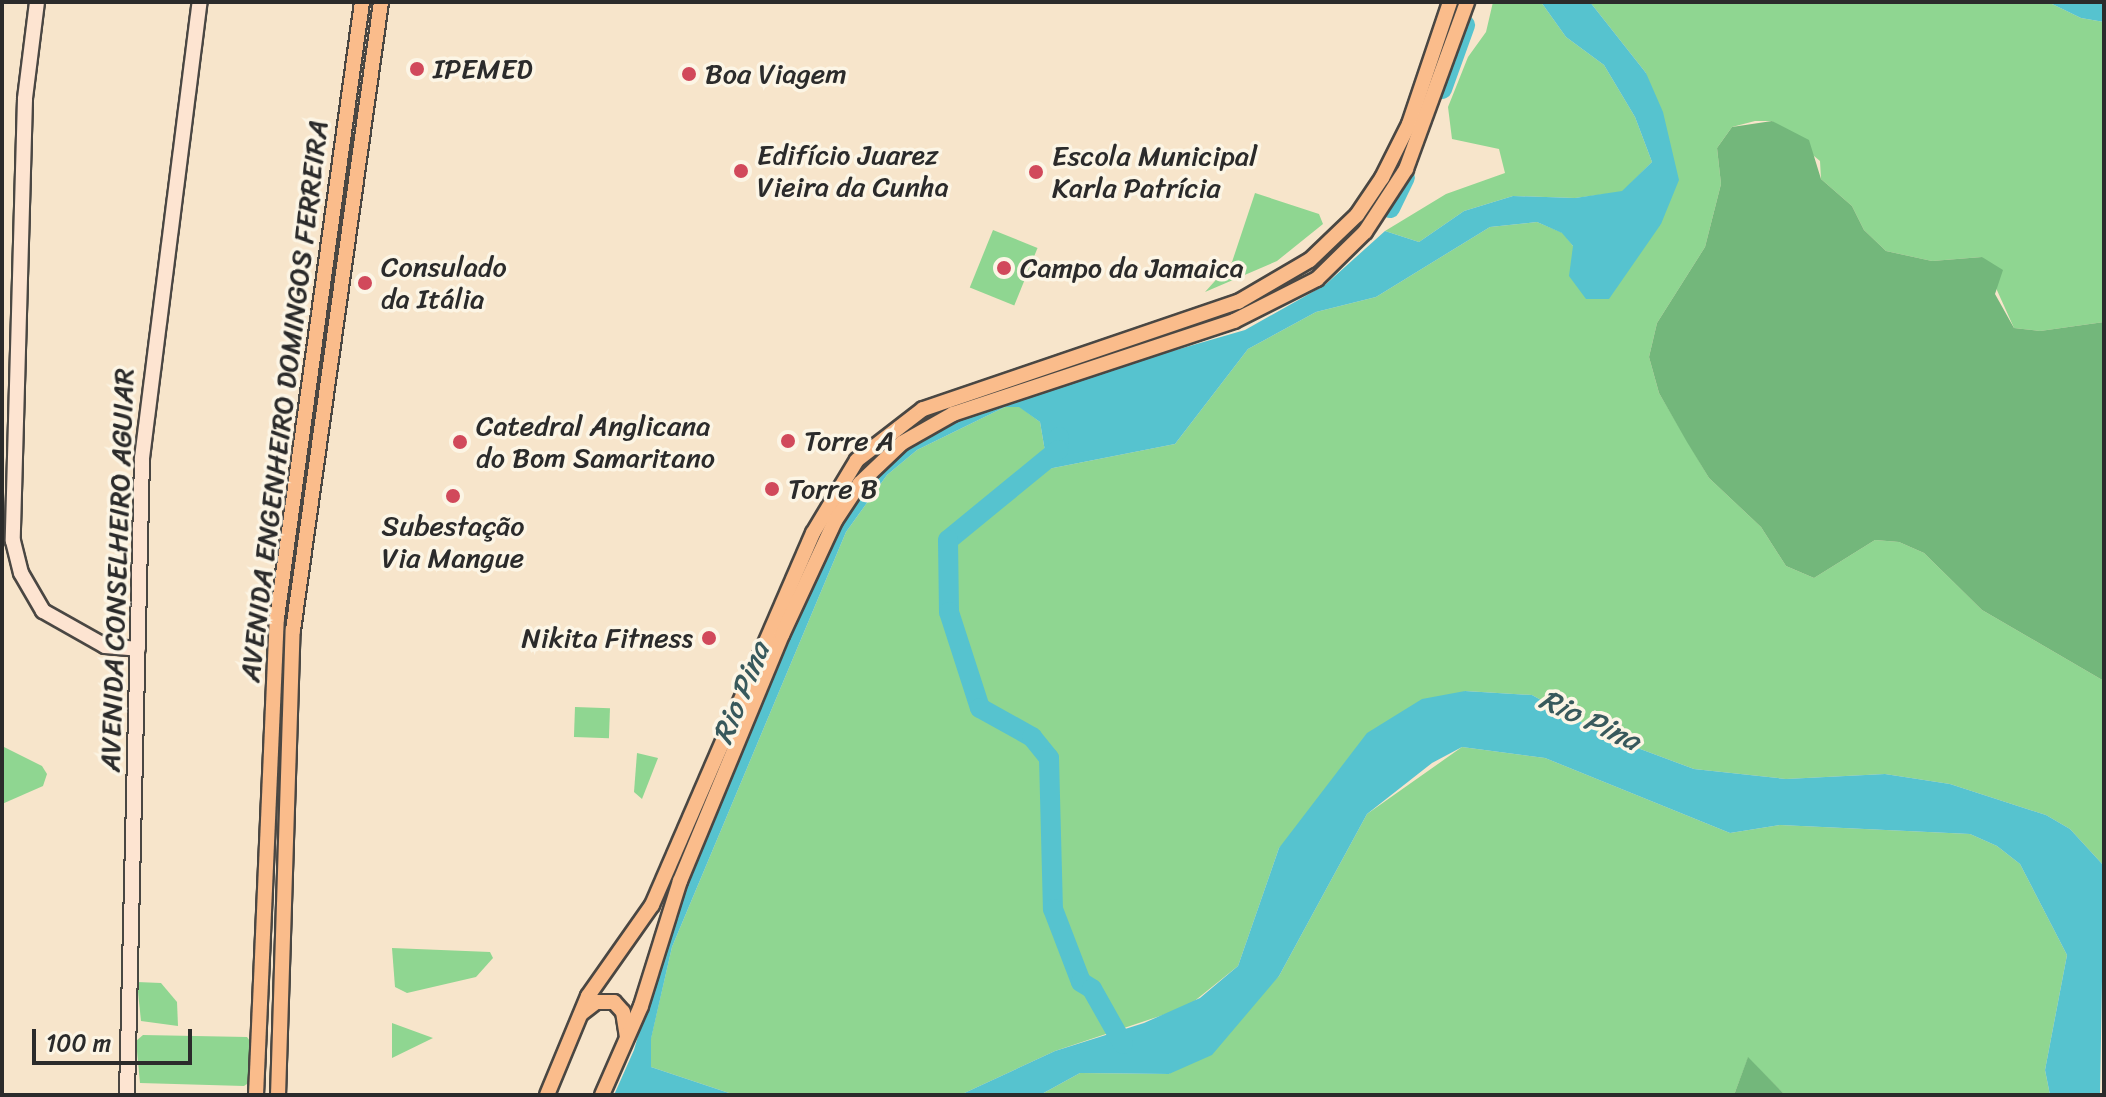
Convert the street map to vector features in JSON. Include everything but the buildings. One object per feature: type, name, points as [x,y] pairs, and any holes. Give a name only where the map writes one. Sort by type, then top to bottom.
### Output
[{"type":"main road","points":[[37,2],[25,99],[13,541],[21,573],[43,611],[105,646],[138,649]]},
{"type":"main road","name":"AVENIDA CONSELHEIRO AGUIAR","points":[[127,1095],[147,389],[200,2]]},
{"type":"main road","name":"AVENIDA ENGENHEIRO DOMINGOS FERREIRA","points":[[256,1095],[277,618],[362,2]]},
{"type":"main road","name":"AVENIDA ENGENHEIRO DOMINGOS FERREIRA","points":[[278,1095],[293,630],[381,2]]},
{"type":"main road","points":[[547,1095],[578,1016],[652,905],[813,533],[857,460],[923,409],[1238,302],[1310,260],[1357,215],[1382,178],[1409,124],[1450,2]]},
{"type":"main road","points":[[602,1095],[627,1037],[680,881],[782,635],[835,521],[860,483],[902,443],[953,414],[1234,321],[1317,279],[1365,232],[1406,169],[1467,2]]},
{"type":"main road","points":[[578,1016],[596,1002],[614,1002],[623,1012],[627,1037]]},
{"type":"green space","points":[[1493,2],[1541,2],[1566,37],[1604,65],[1635,117],[1652,162],[1622,192],[1575,198],[1513,196],[1464,211],[1419,242],[1385,231],[1446,194],[1505,173],[1499,149],[1452,139],[1448,107],[1468,57],[1486,32]]},
{"type":"green space","points":[[1590,2],[2048,2],[2081,18],[2104,22],[2104,322],[2040,331],[2014,328],[1982,257],[1932,261],[1886,251],[1864,230],[1852,206],[1821,179],[1820,161],[1772,121],[1755,121],[1732,127],[1717,148],[1721,184],[1705,247],[1657,323],[1649,357],[1659,393],[1709,478],[1761,527],[1786,566],[1814,578],[1875,540],[1899,542],[1924,553],[1982,610],[2104,681],[2104,866],[2070,829],[2046,815],[1950,784],[1885,774],[1786,779],[1694,769],[1608,737],[1532,695],[1465,691],[1279,848],[1238,966],[1187,1007],[1055,1051],[960,1095],[735,1095],[651,1067],[651,1038],[672,947],[846,532],[887,475],[917,450],[1005,407],[1020,407],[1040,422],[1048,469],[1175,444],[1248,349],[1316,312],[1376,297],[1490,227],[1537,222],[1563,233],[1573,246],[1661,224],[1646,73]]},
{"type":"green space","points":[[1772,121],[1809,140],[1821,179],[1852,206],[1864,230],[1886,251],[1932,261],[1982,257],[2003,270],[1995,294],[2014,328],[2040,331],[2104,322],[2104,681],[1982,610],[1924,553],[1899,542],[1875,540],[1814,578],[1786,566],[1761,527],[1709,478],[1687,442],[1659,393],[1649,357],[1657,323],[1705,247],[1721,184],[1717,148],[1732,127]]},
{"type":"green space","points":[[1255,193],[1319,214],[1323,224],[1277,261],[1205,292],[1232,262]]},
{"type":"green space","name":"Campo da Jamaica","points":[[993,230],[1038,248],[1014,305],[970,287]]},
{"type":"green space","points":[[575,707],[610,708],[609,738],[574,737]]},
{"type":"green space","points":[[2,746],[42,766],[47,774],[43,786],[2,804]]},
{"type":"green space","points":[[1462,747],[1545,758],[1730,833],[1780,825],[1970,834],[1997,846],[2020,864],[2067,955],[2045,1070],[2050,1095],[1785,1095],[1748,1058],[1734,1095],[1040,1095],[1080,1073],[1169,1074],[1279,976],[1367,814]]},
{"type":"green space","points":[[637,753],[658,758],[642,799],[634,792]]},
{"type":"green space","points":[[392,948],[490,952],[493,958],[476,977],[407,993],[395,987]]},
{"type":"green space","points":[[137,982],[161,983],[177,1002],[178,1026],[141,1021]]},
{"type":"green space","points":[[392,1023],[433,1038],[392,1058]]},
{"type":"green space","points":[[143,1035],[247,1037],[253,1045],[253,1080],[244,1086],[140,1083],[136,1041]]},
{"type":"green space","points":[[1748,1057],[1785,1095],[1734,1095]]},
{"type":"water","points":[[1541,2],[1590,2],[1646,73],[1663,112],[1679,180],[1661,224],[1609,299],[1586,299],[1569,276],[1573,246],[1562,233],[1537,222],[1490,227],[1376,297],[1316,312],[1248,349],[1175,444],[1048,469],[1040,422],[1019,407],[1005,407],[917,450],[887,475],[846,532],[672,947],[651,1039],[651,1067],[735,1095],[614,1095],[634,1050],[666,939],[693,869],[823,555],[858,493],[913,441],[947,421],[1003,400],[1245,330],[1325,285],[1385,231],[1419,242],[1464,211],[1513,196],[1575,198],[1622,191],[1652,162],[1635,117],[1604,65],[1566,37]]},
{"type":"water","points":[[2048,2],[2104,2],[2104,22],[2081,18]]},
{"type":"water","points":[[1465,691],[1532,695],[1608,737],[1694,769],[1786,779],[1885,774],[1950,784],[2046,815],[2070,829],[2104,866],[2100,1095],[2050,1095],[2045,1070],[2067,955],[2020,864],[1997,846],[1970,834],[1780,825],[1730,833],[1545,758],[1462,747],[1432,763],[1367,814],[1279,976],[1212,1055],[1169,1074],[1080,1073],[1040,1095],[960,1095],[1055,1051],[1144,1023],[1200,998],[1238,966],[1279,848],[1367,733],[1422,699]]},
{"type":"waterway","points":[[1442,89],[1465,25]]},
{"type":"waterway","points":[[1390,208],[1405,177]]},
{"type":"waterway","points":[[1059,437],[1058,450],[948,540],[949,612],[980,708],[1032,737],[1049,758],[1053,909],[1081,982],[1092,989],[1123,1044]]},
{"type":"place","name":"IPEMED","points":[[417,69]]},
{"type":"place","name":"Boa Viagem","points":[[689,74]]},
{"type":"place","name":"Edifício Juarez Vieira da Cunha","points":[[741,171]]},
{"type":"place","name":"Escola Municipal Karla Patrícia","points":[[1036,172]]},
{"type":"place","name":"Campo da Jamaica","points":[[1004,268]]},
{"type":"place","name":"Consulado da Itália","points":[[365,283]]},
{"type":"place","name":"Torre A","points":[[788,441]]},
{"type":"place","name":"Catedral Anglicana do Bom Samaritano","points":[[460,442]]},
{"type":"place","name":"Torre B","points":[[772,489]]},
{"type":"place","name":"Subestação Via Mangue","points":[[453,496]]},
{"type":"place","name":"Nikita Fitness","points":[[709,638]]},
{"type":"water label","name":"Rio Pina","points":[[741,693]]},
{"type":"water label","name":"Rio Pina","points":[[1590,720]]}]
